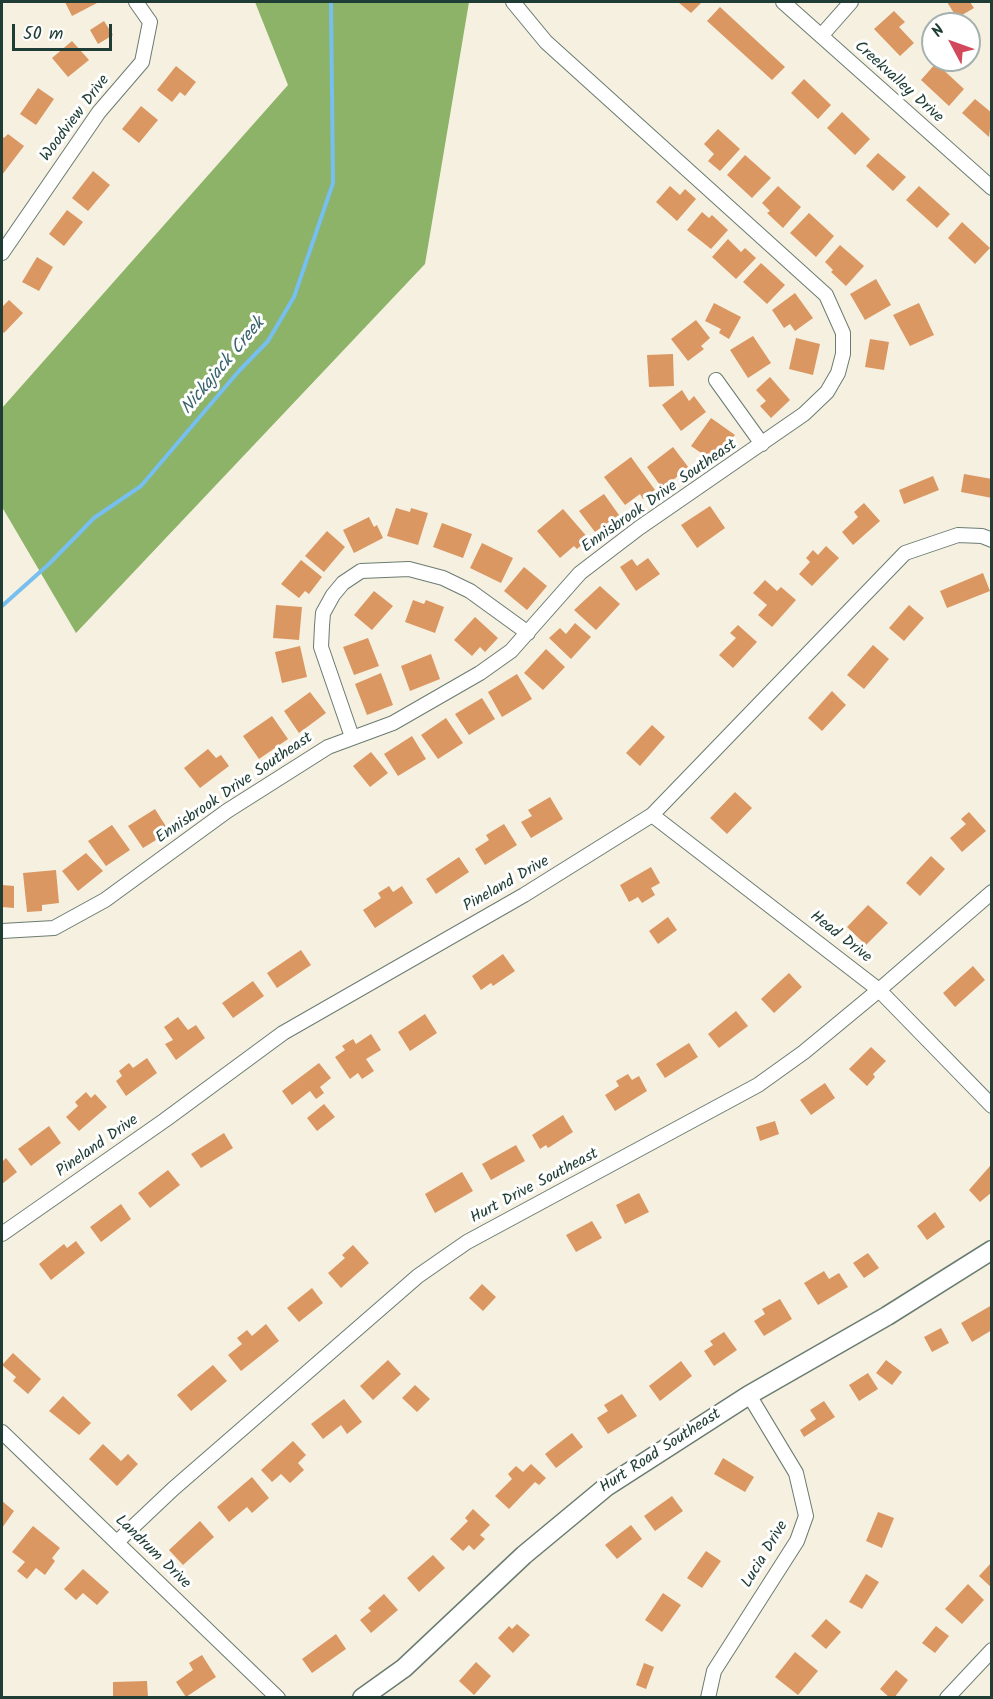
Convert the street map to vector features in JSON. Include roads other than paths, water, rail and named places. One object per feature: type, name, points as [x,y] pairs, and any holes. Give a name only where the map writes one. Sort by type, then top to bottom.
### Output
[{"type":"street","name":"Woodview Drive","points":[[2,253],[99,112],[142,62],[150,22],[136,2]]},
{"type":"street","name":"Ennisbrook Drive Southeast","points":[[2,931],[54,928],[94,905],[227,811],[328,747],[393,723],[480,673],[511,651],[580,573],[639,528],[804,414],[827,392],[838,373],[843,354],[843,333],[826,295],[546,42],[513,2]]},
{"type":"street","name":"Creekvalley Drive","points":[[783,2],[992,189]]},
{"type":"street","points":[[821,36],[851,2]]},
{"type":"street","points":[[716,380],[762,444]]},
{"type":"street","name":"Pineland Drive","points":[[2,1234],[165,1120],[283,1033],[524,895],[652,815],[905,553],[958,535],[982,536],[992,540]]},
{"type":"street","points":[[352,737],[321,647],[322,626],[323,613],[333,596],[343,583],[360,572],[409,569],[443,578],[470,591],[528,633]]},
{"type":"street","name":"Head Drive","points":[[652,815],[879,990],[992,1106]]},
{"type":"street","name":"Hurt Drive Southeast","points":[[117,1542],[172,1489],[417,1276],[467,1242],[758,1085],[804,1052],[992,892]]},
{"type":"street","name":"Hurt Road Southeast","points":[[362,1698],[404,1668],[532,1549],[606,1487],[749,1395],[887,1316],[992,1250]]},
{"type":"street","name":"Lucia Drive","points":[[708,1698],[714,1671],[797,1541],[806,1516],[796,1473],[749,1395]]},
{"type":"street","name":"Landrum Drive","points":[[2,1432],[278,1698]]},
{"type":"street","points":[[947,1698],[992,1650]]},
{"type":"waterway","name":"Nickajack Creek","points":[[2,606],[49,564],[94,518],[141,486],[238,372],[268,341],[294,297],[333,183],[331,2]]}]
